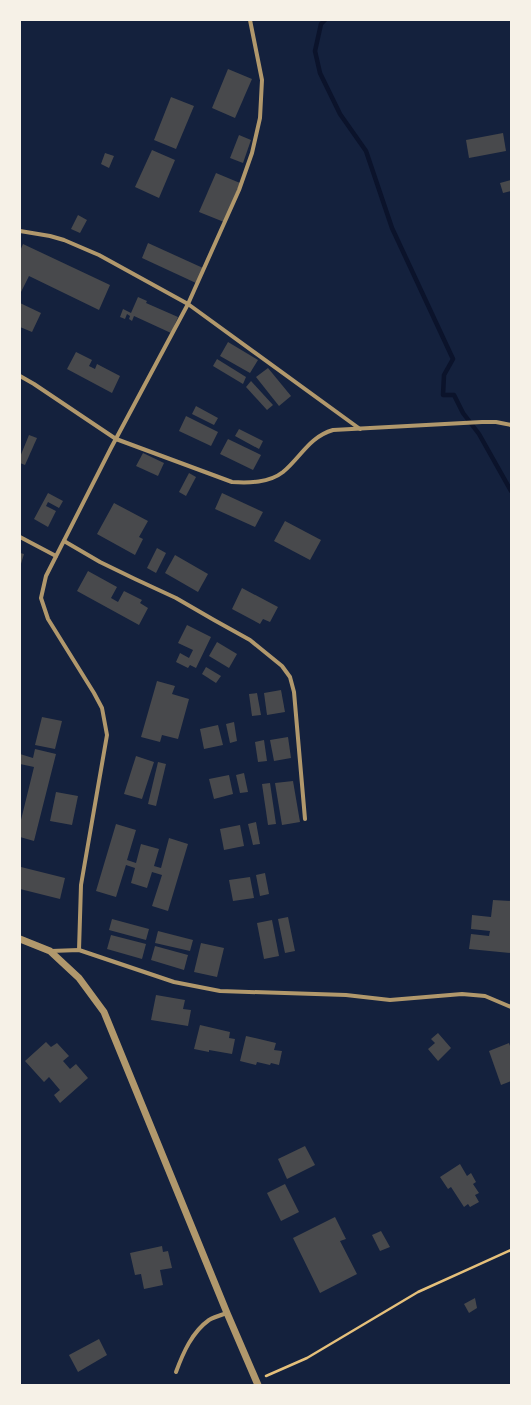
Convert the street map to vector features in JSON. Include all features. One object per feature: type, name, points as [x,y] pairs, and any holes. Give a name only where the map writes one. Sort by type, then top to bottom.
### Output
[{"type":"street","points":[[79,950],[81,884],[107,734],[102,708],[48,619],[41,598],[46,576],[116,438],[188,304],[239,190],[252,153],[260,118],[262,80],[250,20]]},
{"type":"street","points":[[20,231],[50,236],[99,255],[188,304],[360,429]]},
{"type":"street","points":[[20,376],[116,438],[232,482],[247,483],[273,478],[283,472],[313,440],[324,433],[333,430],[496,422],[511,424]]},
{"type":"street","points":[[20,536],[56,556]]},
{"type":"street","points":[[64,541],[135,580],[176,598],[250,640],[282,666],[290,677],[294,692],[305,819]]},
{"type":"street","points":[[20,939],[50,951],[79,978],[104,1012],[257,1383]]},
{"type":"street","points":[[50,951],[79,950],[174,982],[220,991],[346,995],[390,1000],[462,994],[485,996],[511,1007]]},
{"type":"street","points":[[176,1372],[187,1346],[198,1329],[210,1319],[227,1313]]},
{"type":"path","points":[[257,1383],[307,1358],[418,1292],[511,1250]]},
{"type":"building","points":[[228,69],[252,79],[235,118],[212,108]]},
{"type":"building","points":[[171,97],[194,106],[176,149],[154,140]]},
{"type":"building","points":[[503,133],[506,151],[469,158],[466,140]]},
{"type":"building","points":[[239,135],[251,140],[243,163],[230,158]]},
{"type":"building","points":[[152,150],[175,160],[159,198],[135,187]]},
{"type":"building","points":[[105,153],[114,156],[109,168],[101,164]]},
{"type":"building","points":[[216,173],[240,183],[224,222],[199,212]]},
{"type":"building","points":[[511,180],[511,191],[503,193],[500,183]]},
{"type":"building","points":[[78,215],[87,220],[80,233],[71,229]]},
{"type":"building","points":[[148,243],[203,268],[196,283],[142,258]]},
{"type":"building","points":[[23,244],[110,285],[99,310],[29,276],[20,294],[20,251]]},
{"type":"building","points":[[138,297],[147,301],[146,303],[178,317],[171,333],[134,316],[132,321],[129,319],[130,316],[127,314],[125,319],[120,317],[123,309],[131,313]]},
{"type":"building","points":[[20,303],[41,313],[32,332],[20,327]]},
{"type":"building","points":[[228,342],[258,360],[250,373],[220,356]]},
{"type":"building","points":[[76,352],[92,360],[89,366],[95,369],[97,364],[120,376],[112,393],[67,369]]},
{"type":"building","points":[[217,359],[246,377],[243,384],[213,366]]},
{"type":"building","points":[[268,368],[291,396],[279,406],[256,377]]},
{"type":"building","points":[[251,381],[273,405],[267,410],[246,387]]},
{"type":"building","points":[[196,406],[218,418],[214,425],[192,414]]},
{"type":"building","points":[[186,416],[218,432],[211,446],[179,431]]},
{"type":"building","points":[[239,429],[263,441],[259,449],[235,436]]},
{"type":"building","points":[[29,435],[37,438],[25,465],[20,463],[20,457]]},
{"type":"building","points":[[228,439],[261,455],[253,470],[220,454]]},
{"type":"building","points":[[143,453],[164,463],[158,476],[136,466]]},
{"type":"building","points":[[189,473],[196,477],[186,496],[179,492]]},
{"type":"building","points":[[48,493],[63,501],[59,508],[48,502],[46,506],[56,511],[48,527],[34,519]]},
{"type":"building","points":[[222,493],[263,512],[255,527],[215,509]]},
{"type":"building","points":[[114,503],[148,521],[139,537],[143,539],[135,555],[97,534]]},
{"type":"building","points":[[285,521],[321,540],[310,560],[274,541]]},
{"type":"building","points":[[157,548],[166,553],[156,573],[147,568]]},
{"type":"building","points":[[20,553],[24,554],[20,567]]},
{"type":"building","points":[[175,555],[208,574],[198,592],[165,573]]},
{"type":"building","points":[[88,571],[117,587],[111,598],[118,602],[124,591],[142,600],[140,603],[148,608],[139,625],[77,591]]},
{"type":"building","points":[[242,588],[278,607],[270,622],[263,619],[260,624],[232,609]]},
{"type":"building","points":[[187,625],[211,637],[196,668],[190,665],[188,668],[176,662],[180,653],[189,658],[193,650],[178,643]]},
{"type":"building","points":[[217,642],[237,654],[229,668],[209,656]]},
{"type":"building","points":[[206,667],[221,676],[216,683],[202,674]]},
{"type":"building","points":[[157,681],[175,686],[172,694],[189,699],[178,739],[162,735],[160,742],[141,737]]},
{"type":"building","points":[[281,690],[285,712],[267,715],[264,693]]},
{"type":"building","points":[[257,693],[261,715],[252,716],[249,694]]},
{"type":"building","points":[[42,717],[62,721],[55,749],[35,745]]},
{"type":"building","points":[[234,722],[237,741],[230,743],[226,724]]},
{"type":"building","points":[[218,725],[223,745],[204,749],[200,729]]},
{"type":"building","points":[[288,737],[291,758],[274,761],[270,740]]},
{"type":"building","points":[[264,740],[267,761],[258,762],[255,742]]},
{"type":"building","points":[[35,749],[56,754],[34,841],[20,837],[20,824],[34,767],[20,764],[20,754],[33,758]]},
{"type":"building","points":[[136,756],[154,762],[142,799],[124,794]]},
{"type":"building","points":[[158,762],[166,764],[156,806],[148,804]]},
{"type":"building","points":[[244,773],[248,792],[240,793],[236,775]]},
{"type":"building","points":[[229,775],[233,794],[214,799],[209,779]]},
{"type":"building","points":[[293,781],[300,822],[282,825],[275,783]]},
{"type":"building","points":[[270,783],[276,824],[268,825],[262,784]]},
{"type":"building","points":[[56,792],[78,796],[72,825],[50,821]]},
{"type":"building","points":[[256,822],[260,844],[253,845],[248,824]]},
{"type":"building","points":[[116,824],[136,830],[127,860],[136,863],[141,844],[159,849],[154,866],[161,868],[169,838],[188,844],[168,911],[152,906],[162,875],[152,872],[147,888],[131,883],[135,868],[126,865],[116,897],[96,891]]},
{"type":"building","points":[[240,825],[244,846],[224,850],[220,829]]},
{"type":"building","points":[[21,867],[65,878],[60,899],[20,889]]},
{"type":"building","points":[[265,873],[269,894],[260,896],[256,875]]},
{"type":"building","points":[[250,877],[254,898],[233,901],[229,880]]},
{"type":"building","points":[[493,900],[511,901],[511,953],[469,949],[471,934],[489,936],[490,931],[471,929],[472,915],[491,917]]},
{"type":"building","points":[[288,917],[295,951],[285,953],[278,919]]},
{"type":"building","points":[[112,919],[149,929],[146,940],[109,930]]},
{"type":"building","points":[[272,920],[279,956],[264,959],[257,923]]},
{"type":"building","points":[[158,931],[193,940],[190,951],[155,943]]},
{"type":"building","points":[[111,935],[146,944],[142,959],[107,949]]},
{"type":"building","points":[[201,943],[224,948],[217,977],[194,972]]},
{"type":"building","points":[[155,946],[188,955],[184,970],[151,960]]},
{"type":"building","points":[[156,995],[185,1000],[183,1009],[191,1010],[188,1026],[151,1020]]},
{"type":"building","points":[[200,1025],[230,1032],[229,1038],[235,1039],[232,1054],[194,1049]]},
{"type":"building","points":[[438,1033],[451,1048],[438,1061],[428,1049],[435,1043],[431,1039]]},
{"type":"building","points":[[246,1036],[276,1043],[274,1050],[282,1051],[279,1065],[271,1063],[270,1065],[257,1062],[256,1065],[240,1061]]},
{"type":"building","points":[[46,1042],[51,1047],[57,1043],[69,1056],[63,1061],[70,1069],[76,1064],[88,1078],[60,1103],[54,1095],[60,1090],[49,1077],[44,1082],[25,1061]]},
{"type":"building","points":[[509,1043],[511,1049],[511,1081],[501,1085],[489,1051]]},
{"type":"building","points":[[305,1146],[315,1165],[287,1179],[278,1159]]},
{"type":"building","points":[[460,1164],[467,1176],[471,1173],[476,1182],[473,1184],[479,1193],[475,1195],[479,1202],[470,1207],[468,1204],[464,1207],[451,1187],[448,1189],[440,1177]]},
{"type":"building","points":[[285,1184],[299,1212],[281,1221],[267,1193]]},
{"type":"building","points":[[335,1217],[346,1239],[340,1241],[357,1274],[320,1293],[293,1238]]},
{"type":"building","points":[[381,1231],[390,1247],[380,1251],[372,1235]]},
{"type":"building","points":[[162,1246],[163,1252],[168,1251],[172,1268],[160,1270],[163,1285],[144,1289],[141,1274],[135,1275],[130,1253]]},
{"type":"building","points":[[475,1298],[477,1308],[469,1313],[464,1304]]},
{"type":"building","points":[[99,1339],[107,1355],[78,1372],[69,1355]]},
{"type":"waterway","points":[[325,20],[321,24],[315,51],[320,73],[340,114],[366,151],[392,228],[453,359],[444,375],[443,395],[454,395],[463,413],[479,434],[511,491]]}]
